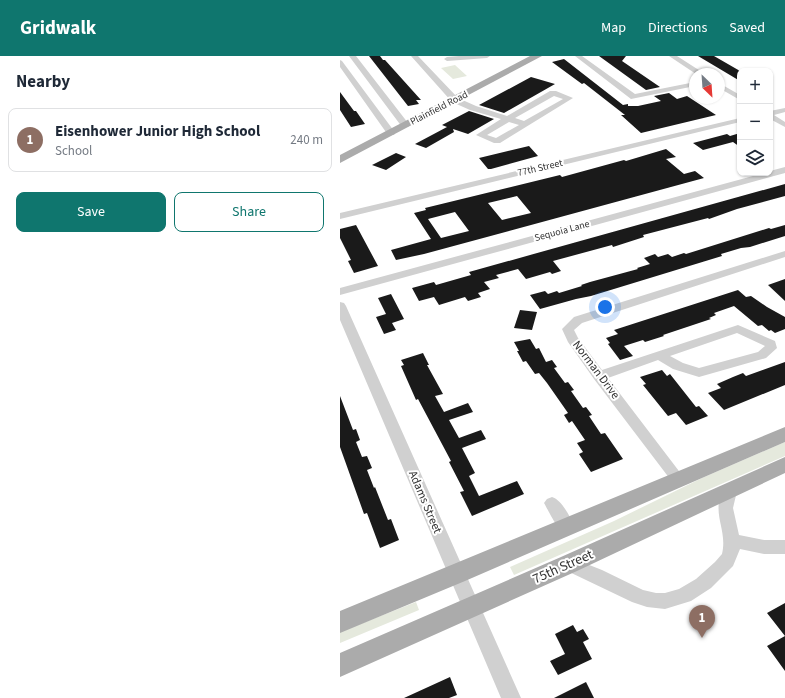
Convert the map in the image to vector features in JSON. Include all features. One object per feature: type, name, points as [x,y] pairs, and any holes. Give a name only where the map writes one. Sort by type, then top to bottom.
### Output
[{"type":"main road","name":"Plainfield Road","points":[[340,160],[537,56]]},
{"type":"main road","points":[[340,622],[457,574],[785,434]]},
{"type":"main road","name":"75th Street","points":[[340,665],[570,564],[785,465]]},
{"type":"street","points":[[352,56],[405,125]]},
{"type":"street","points":[[414,56],[455,100],[473,108],[525,124]]},
{"type":"street","points":[[448,60],[487,56]]},
{"type":"street","points":[[578,56],[634,97],[689,85]]},
{"type":"street","points":[[672,56],[691,68]]},
{"type":"street","points":[[340,62],[391,133]]},
{"type":"street","points":[[353,81],[369,78]]},
{"type":"street","points":[[725,89],[737,96]]},
{"type":"street","points":[[553,93],[569,98],[497,141],[480,135],[508,119],[553,93]]},
{"type":"street","points":[[773,113],[785,110]]},
{"type":"street","points":[[773,116],[785,125]]},
{"type":"street","name":"77th Street","points":[[340,216],[737,121]]},
{"type":"street","name":"Sequoia Lane","points":[[340,292],[785,170]]},
{"type":"street","name":"Norman Drive","points":[[678,480],[572,340],[568,329],[578,320],[785,254]]},
{"type":"street","name":"Adams Street","points":[[340,306],[511,698]]},
{"type":"street","points":[[599,376],[659,355],[738,329],[771,344],[771,348],[762,355],[699,372],[678,366],[659,355]]},
{"type":"street","points":[[570,564],[643,598],[657,602],[673,601],[699,588],[720,568],[731,554],[733,541],[725,513],[724,501],[729,491]]},
{"type":"street","points":[[552,503],[567,527]]},
{"type":"street","points":[[733,541],[764,547],[785,547]]},
{"type":"shaded area","points":[[455,65],[467,76],[453,79],[441,68]]},
{"type":"shaded area","points":[[785,442],[785,456],[514,575],[510,567],[614,521],[702,478]]},
{"type":"shaded area","points":[[416,602],[419,610],[340,643],[340,632]]},
{"type":"building","points":[[369,56],[380,56],[383,60],[385,60],[421,100],[416,100],[419,104],[408,106]]},
{"type":"building","points":[[599,56],[626,56],[622,61],[660,87],[646,90]]},
{"type":"building","points":[[698,56],[714,56],[737,69],[737,79],[725,72],[725,68],[718,68]]},
{"type":"building","points":[[564,59],[623,105],[628,104],[628,106],[638,106],[661,101],[654,96],[669,93],[677,99],[687,96],[689,97],[689,104],[699,104],[716,115],[641,133],[621,115],[625,115],[584,83],[582,84],[552,62]]},
{"type":"building","points":[[531,77],[555,84],[504,113],[479,105]]},
{"type":"building","points":[[340,92],[365,124],[351,127],[340,110]]},
{"type":"building","points":[[469,111],[494,119],[468,134],[453,129],[454,132],[426,148],[415,144],[447,127],[442,125]]},
{"type":"building","points":[[727,134],[730,136],[737,134],[737,145],[733,142],[703,150],[693,143]]},
{"type":"building","points":[[529,146],[538,156],[491,169],[488,169],[479,158]]},
{"type":"building","points":[[666,149],[676,157],[666,159],[684,174],[695,171],[704,178],[424,254],[396,260],[391,250],[431,239],[414,213],[426,210],[425,208],[560,175],[562,177],[624,160],[626,161]],"holes":[[[517,196],[531,213],[502,220],[488,203]],[[455,212],[469,231],[441,238],[428,219]]]},
{"type":"building","points":[[396,153],[406,157],[386,170],[372,165]]},
{"type":"building","points":[[785,184],[785,196],[737,209],[709,219],[708,218],[643,235],[644,237],[613,247],[612,245],[553,261],[561,271],[552,274],[550,272],[526,279],[518,269],[496,275],[499,278],[484,282],[490,289],[478,293],[481,297],[468,301],[465,297],[439,305],[434,297],[419,301],[412,288],[434,282],[436,285],[471,275],[469,272]]},
{"type":"building","points":[[356,225],[378,266],[354,273],[348,261],[351,260],[340,238],[340,229]]},
{"type":"building","points":[[785,225],[785,236],[721,254],[722,256],[591,296],[540,309],[530,295],[545,291],[548,294],[557,291],[559,293],[590,282],[638,269],[637,268],[650,264],[644,258],[655,254],[658,257],[668,254],[672,257],[684,253],[686,254],[769,228],[771,229]]},
{"type":"building","points":[[785,279],[785,301],[768,285]]},
{"type":"building","points":[[738,290],[746,297],[751,296],[785,317],[785,329],[775,333],[771,330],[769,331],[762,325],[758,326],[734,306],[714,313],[716,315],[709,318],[711,319],[645,342],[643,340],[624,346],[633,356],[620,360],[608,344],[610,343],[606,338],[618,334],[614,330]]},
{"type":"building","points":[[391,294],[404,319],[392,323],[396,330],[384,334],[376,317],[386,314],[378,298]]},
{"type":"building","points":[[520,310],[537,312],[532,330],[514,328]]},
{"type":"building","points":[[530,339],[536,349],[539,348],[546,362],[552,360],[557,367],[554,368],[565,383],[568,382],[574,390],[571,391],[583,408],[586,407],[592,415],[589,416],[601,434],[605,433],[623,459],[591,472],[579,454],[583,452],[577,443],[585,440],[572,421],[569,423],[564,415],[568,413],[547,383],[539,373],[535,374],[526,361],[523,362],[517,351],[519,351],[514,342]]},
{"type":"building","points":[[423,353],[429,365],[427,365],[443,394],[435,396],[444,412],[468,403],[473,412],[449,420],[459,438],[481,430],[486,439],[462,448],[475,473],[469,476],[479,496],[517,481],[524,494],[472,516],[460,492],[464,491],[449,462],[451,461],[418,399],[416,400],[401,366],[404,365],[401,360]]},
{"type":"building","points":[[785,362],[785,385],[724,410],[708,393],[721,388],[717,384],[733,377],[743,373],[746,376]]},
{"type":"building","points":[[662,370],[667,376],[670,374],[696,407],[699,406],[708,416],[686,425],[676,413],[668,416],[643,385],[646,384],[640,377]]},
{"type":"building","points":[[340,396],[353,430],[356,429],[360,440],[356,442],[362,457],[367,456],[372,468],[367,470],[374,488],[375,487],[388,520],[391,519],[399,540],[380,548],[367,513],[364,514],[340,447]]},
{"type":"building","points":[[785,603],[785,636],[767,613]]},
{"type":"building","points":[[573,625],[577,632],[583,629],[589,639],[583,642],[592,659],[558,675],[550,661],[565,654],[555,634]]},
{"type":"building","points":[[785,636],[785,671],[767,646]]},
{"type":"building","points":[[450,677],[457,695],[449,698],[404,698]]},
{"type":"building","points":[[586,682],[594,698],[554,698]]},
{"type":"place","name":"Eisenhower Junior High School","points":[[702,638]]}]
